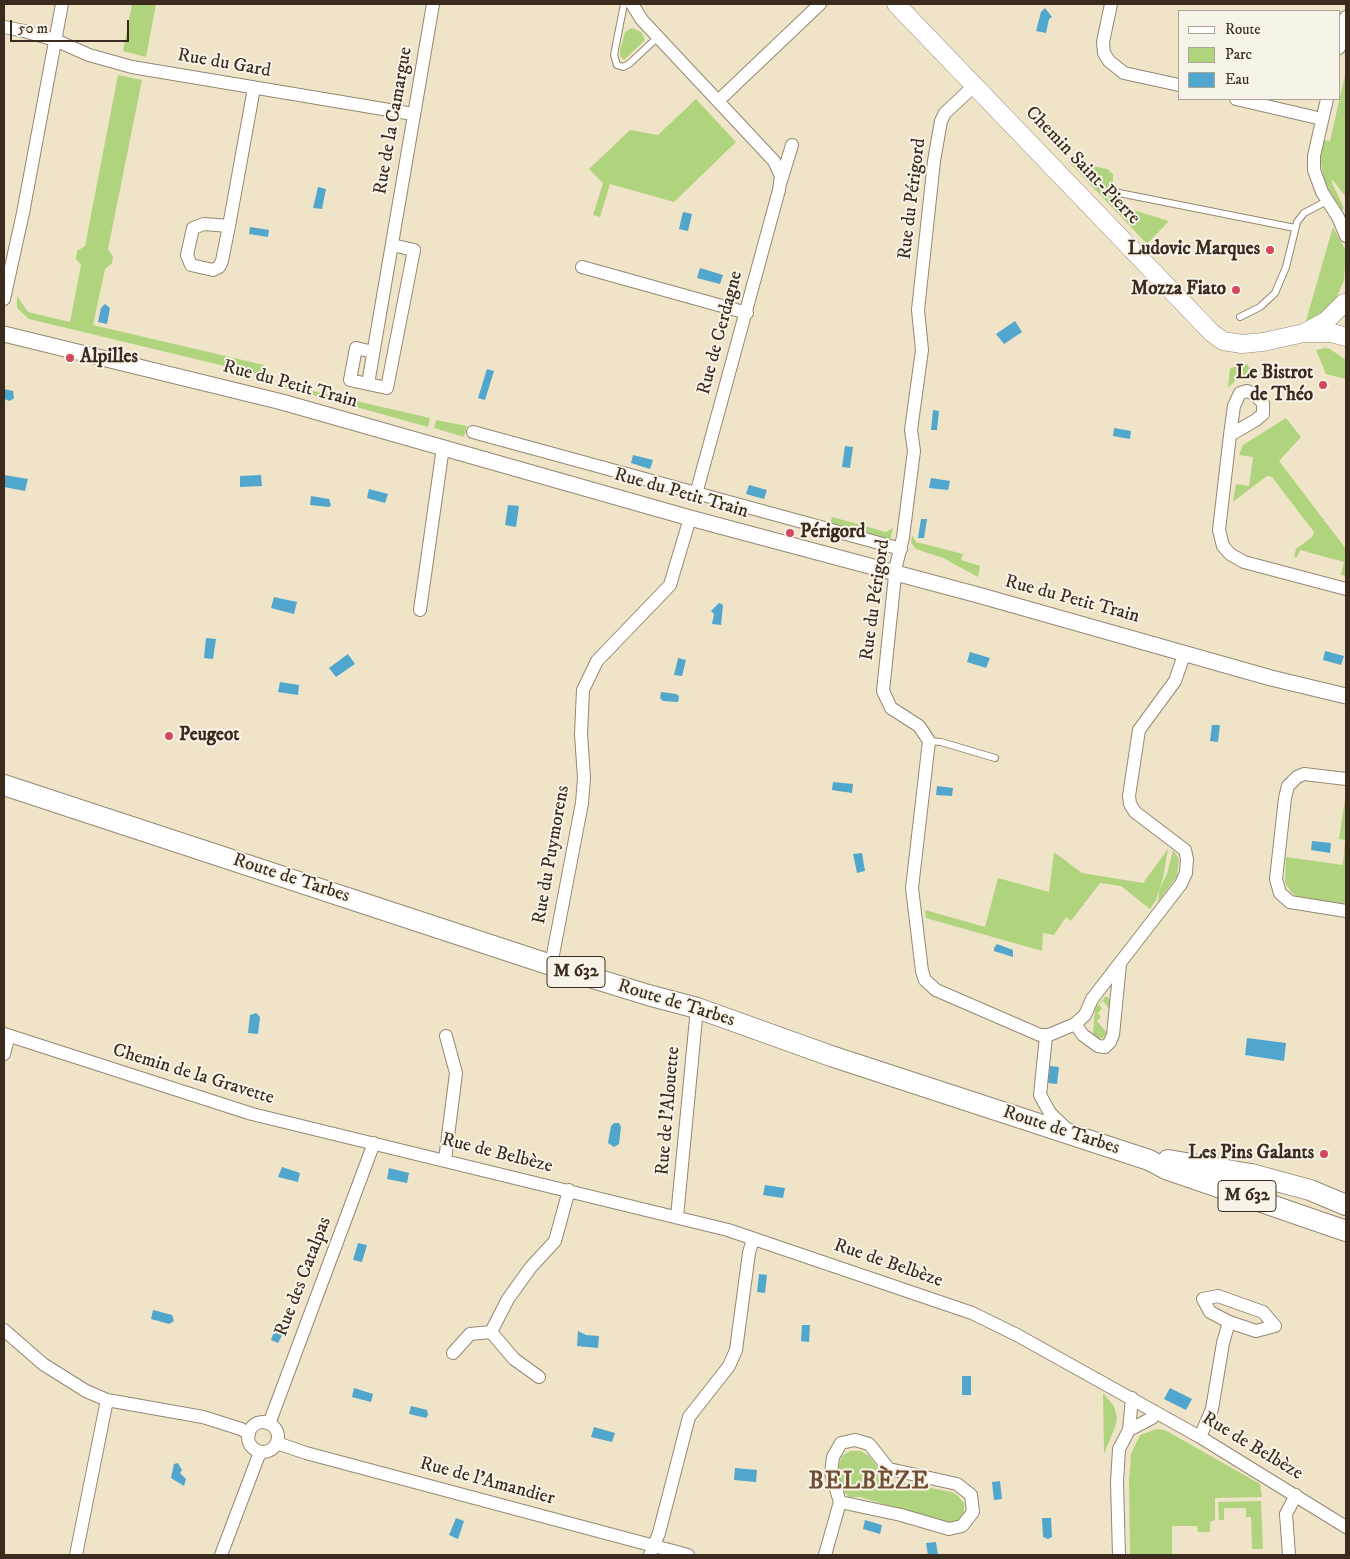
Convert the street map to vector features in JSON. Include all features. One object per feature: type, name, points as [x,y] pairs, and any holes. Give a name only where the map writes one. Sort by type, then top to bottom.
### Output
[{"type":"main road","name":"Chemin Saint-Pierre","points":[[896,4],[1212,333],[1223,340],[1242,344],[1263,342],[1304,333],[1332,333],[1346,337]]},
{"type":"main road","name":"Chemin Saint-Pierre","points":[[1304,333],[1326,321],[1345,299]]},
{"type":"main road","points":[[1345,299],[1346,326]]},
{"type":"main road","name":"Route de Tarbes","points":[[4,785],[648,996],[697,1008],[830,1056],[1149,1160],[1166,1169],[1346,1231]]},
{"type":"main road","name":"Route de Tarbes","points":[[1149,1160],[1174,1160],[1252,1174],[1290,1184],[1337,1202],[1320,1222]]},
{"type":"main road","name":"M 632","points":[[1283,1208],[1290,1184]]},
{"type":"street","points":[[4,299],[10,240],[62,4]]},
{"type":"street","name":"Rue de la Camargue","points":[[368,384],[433,4]]},
{"type":"street","points":[[632,4],[637,14],[774,161],[779,168],[781,181]]},
{"type":"street","points":[[718,101],[820,4]]},
{"type":"street","points":[[1111,4],[1103,36],[1104,53],[1108,61],[1124,73],[1178,86]]},
{"type":"street","points":[[1340,44],[1346,17]]},
{"type":"street","name":"Rue du Gard","points":[[4,27],[55,40],[88,56],[132,67],[413,114]]},
{"type":"street","name":"Rue du Périgord","points":[[929,742],[922,729],[891,708],[883,695],[896,574],[914,451],[911,430],[922,350],[918,310],[934,161],[941,121],[945,113],[974,86]]},
{"type":"street","points":[[229,226],[254,88]]},
{"type":"street","points":[[1240,100],[1322,119]]},
{"type":"street","points":[[1326,100],[1313,162],[1318,184],[1346,233]]},
{"type":"street","name":"Rue de Cerdagne","points":[[696,494],[792,145]]},
{"type":"street","points":[[373,352],[356,348],[350,380],[386,388],[414,250],[392,245]]},
{"type":"street","points":[[582,267],[746,313]]},
{"type":"street","name":"Rue du Petit Train","points":[[4,334],[282,402],[690,518],[1185,652],[1271,678],[1346,696]]},
{"type":"street","points":[[473,432],[900,549]]},
{"type":"street","points":[[1230,435],[1219,530],[1223,546],[1230,554],[1244,562],[1346,589]]},
{"type":"street","points":[[420,610],[443,447]]},
{"type":"street","name":"Rue du Puymorens","points":[[552,964],[582,803],[584,778],[581,734],[583,690],[597,661],[670,585],[690,518]]},
{"type":"street","points":[[929,742],[913,878],[913,900],[924,977],[936,990],[1035,1034],[1046,1036],[1075,1024],[1084,1015],[1092,999],[1181,884],[1186,873],[1187,858],[1185,850],[1135,812],[1129,796],[1139,730],[1175,680],[1185,652]]},
{"type":"street","points":[[1346,779],[1304,774],[1297,777],[1288,786],[1284,798],[1276,879],[1280,893],[1290,902],[1346,911]]},
{"type":"street","points":[[1075,1024],[1084,1035],[1098,1046],[1105,1046],[1110,1042],[1113,1035],[1120,964]]},
{"type":"street","name":"Rue de l'Alouette","points":[[677,1217],[697,1008]]},
{"type":"street","points":[[4,1054],[6,1035]]},
{"type":"street","name":"Chemin de la Gravette","points":[[6,1035],[252,1114],[374,1144]]},
{"type":"street","points":[[445,1160],[456,1073],[446,1036]]},
{"type":"street","points":[[1046,1036],[1040,1095],[1050,1113],[1076,1136]]},
{"type":"street","name":"Rue de Belbèze","points":[[374,1144],[728,1230],[972,1313],[1017,1335],[1200,1436],[1346,1527]]},
{"type":"street","name":"Rue des Catalpas","points":[[269,1424],[374,1144]]},
{"type":"street","points":[[491,1332],[508,1299],[531,1267],[555,1241],[569,1190]]},
{"type":"street","points":[[652,1551],[689,1417],[729,1366],[736,1350],[749,1253],[753,1240]]},
{"type":"street","points":[[1218,1296],[1264,1312],[1276,1326],[1256,1331],[1229,1322],[1210,1312],[1203,1299],[1218,1296]]},
{"type":"street","points":[[1200,1436],[1212,1409],[1223,1343],[1229,1322]]},
{"type":"street","points":[[4,1330],[64,1380],[107,1400],[203,1417],[241,1429],[249,1434]]},
{"type":"street","points":[[454,1353],[470,1334],[491,1332]]},
{"type":"street","points":[[491,1332],[514,1359],[539,1377]]},
{"type":"street","points":[[1119,1555],[1117,1482],[1119,1449],[1129,1430],[1132,1398]]},
{"type":"street","points":[[76,1555],[107,1400]]},
{"type":"street","points":[[1129,1430],[1152,1418],[1154,1411]]},
{"type":"street","points":[[259,1423],[269,1424],[276,1430],[277,1443],[268,1452],[260,1452],[251,1446],[249,1434],[252,1427],[259,1423]]},
{"type":"street","points":[[825,1555],[840,1502],[831,1473],[833,1457],[842,1443],[855,1440],[869,1444],[889,1469],[958,1484],[971,1495],[973,1512],[962,1526],[949,1529],[902,1515],[840,1502]]},
{"type":"street","name":"Rue de l'Amandier","points":[[277,1443],[306,1453],[652,1551],[688,1555]]},
{"type":"street","points":[[221,1555],[260,1452]]},
{"type":"street","points":[[1289,1555],[1286,1514],[1296,1495]]},
{"type":"lane","points":[[624,4],[614,55],[617,65],[623,68],[630,64],[658,37]]},
{"type":"lane","points":[[1114,192],[1295,228]]},
{"type":"lane","points":[[1240,317],[1260,307],[1274,293],[1284,273],[1295,228],[1304,213],[1328,202]]},
{"type":"lane","points":[[929,742],[941,742],[995,758]]},
{"type":"green space","points":[[132,4],[156,4],[146,57],[123,51]]},
{"type":"green space","points":[[632,28],[641,32],[645,40],[624,60],[620,56],[620,51],[625,32]]},
{"type":"green space","points":[[1346,71],[1346,197],[1332,179],[1332,183],[1344,208],[1341,212],[1324,180],[1320,156],[1324,140],[1330,141]]},
{"type":"green space","points":[[118,75],[142,80],[108,249],[113,257],[112,263],[105,269],[93,325],[264,365],[262,375],[29,319],[17,308],[17,296],[28,312],[70,322],[81,265],[76,259],[77,251],[85,246]]},
{"type":"green space","points":[[696,99],[736,142],[674,202],[610,184],[600,217],[593,215],[603,183],[589,169],[630,130],[658,135]]},
{"type":"green space","points":[[1068,161],[1107,169],[1113,174],[1113,204],[1169,221],[1147,244]]},
{"type":"green space","points":[[1333,227],[1346,251],[1344,280],[1332,309],[1305,324]]},
{"type":"green space","points":[[1330,349],[1346,360],[1346,379],[1326,374],[1316,350]]},
{"type":"green space","points":[[1247,364],[1257,380],[1249,374],[1236,380],[1228,388],[1230,368]]},
{"type":"green space","points":[[282,384],[430,418],[428,427],[281,386]]},
{"type":"green space","points":[[1286,418],[1301,437],[1279,461],[1346,549],[1346,576],[1341,575],[1344,562],[1300,550],[1297,557],[1294,557],[1296,549],[1312,537],[1314,532],[1272,477],[1267,476],[1233,502],[1236,484],[1249,486],[1253,457],[1239,455],[1243,445]]},
{"type":"green space","points":[[436,420],[467,426],[464,437],[434,428]]},
{"type":"green space","points":[[832,517],[886,532],[893,528],[890,540],[830,525]]},
{"type":"green space","points":[[912,535],[916,542],[963,554],[961,560],[980,566],[978,577],[943,558],[916,549],[911,543]]},
{"type":"green space","points":[[1346,793],[1346,905],[1298,897],[1292,893],[1285,883],[1286,857],[1343,865],[1345,840],[1339,839]]},
{"type":"green space","points":[[1168,849],[1163,878],[1156,900],[1150,909],[1121,886],[1100,883],[1071,921],[1066,917],[1054,935],[1043,933],[1042,951],[926,918],[925,910],[985,927],[998,878],[1049,892],[1054,852],[1082,873],[1143,883]]},
{"type":"green space","points":[[1173,850],[1179,859],[1177,876],[1158,902],[1159,890],[1167,874]]},
{"type":"green space","points":[[1106,996],[1111,1000],[1110,1010],[1103,1001],[1099,1004],[1102,1009],[1098,1013],[1101,1017],[1097,1021],[1107,1033],[1103,1038],[1098,1039],[1093,1034],[1095,1008]]},
{"type":"green space","points":[[1103,1393],[1114,1406],[1117,1418],[1104,1454]]},
{"type":"green space","points":[[1157,1429],[1165,1430],[1260,1484],[1262,1497],[1215,1498],[1215,1520],[1210,1522],[1210,1532],[1198,1532],[1197,1526],[1172,1526],[1172,1555],[1130,1555],[1129,1480],[1131,1454],[1140,1435]]},
{"type":"green space","points":[[850,1451],[861,1451],[869,1456],[887,1480],[952,1492],[964,1503],[964,1515],[959,1521],[950,1524],[860,1497],[849,1497],[840,1487],[837,1469],[842,1456]]},
{"type":"green space","points":[[1261,1501],[1263,1549],[1252,1549],[1251,1517],[1246,1517],[1246,1508],[1224,1508],[1224,1520],[1219,1520],[1218,1502]]},
{"type":"water","points":[[1045,8],[1052,17],[1049,19],[1046,33],[1036,31],[1041,12]]},
{"type":"water","points":[[318,187],[326,189],[322,209],[313,208]]},
{"type":"water","points":[[683,212],[692,214],[688,231],[679,229]]},
{"type":"water","points":[[250,227],[269,230],[268,237],[249,234]]},
{"type":"water","points":[[700,268],[723,275],[720,284],[697,278]]},
{"type":"water","points":[[105,304],[110,308],[107,324],[98,322],[101,308]]},
{"type":"water","points":[[1015,321],[1022,332],[1004,344],[996,334]]},
{"type":"water","points":[[487,369],[494,371],[485,400],[478,398]]},
{"type":"water","points":[[4,389],[13,391],[14,398],[10,401],[4,399]]},
{"type":"water","points":[[933,410],[939,411],[937,430],[931,430]]},
{"type":"water","points":[[1114,428],[1131,431],[1130,439],[1113,436]]},
{"type":"water","points":[[845,446],[853,447],[850,468],[842,467]]},
{"type":"water","points":[[633,455],[653,460],[650,469],[631,463]]},
{"type":"water","points":[[4,475],[28,479],[25,491],[4,487]]},
{"type":"water","points":[[261,475],[262,486],[240,487],[240,476]]},
{"type":"water","points":[[931,478],[950,481],[948,490],[929,488]]},
{"type":"water","points":[[749,485],[767,490],[764,499],[746,494]]},
{"type":"water","points":[[369,489],[388,494],[385,503],[367,498]]},
{"type":"water","points":[[311,496],[329,499],[331,505],[329,507],[310,505]]},
{"type":"water","points":[[508,505],[519,506],[516,527],[505,525]]},
{"type":"water","points":[[921,519],[927,519],[924,538],[918,538]]},
{"type":"water","points":[[274,597],[297,602],[294,614],[271,608]]},
{"type":"water","points":[[719,603],[723,605],[721,625],[712,624],[714,614],[711,611]]},
{"type":"water","points":[[206,638],[216,639],[213,659],[204,658]]},
{"type":"water","points":[[1325,651],[1344,656],[1341,665],[1323,660]]},
{"type":"water","points":[[970,652],[990,658],[986,668],[967,662]]},
{"type":"water","points":[[348,654],[355,664],[336,677],[329,668]]},
{"type":"water","points":[[678,658],[686,660],[682,676],[674,675]]},
{"type":"water","points":[[280,682],[299,685],[298,695],[278,692]]},
{"type":"water","points":[[661,692],[676,694],[679,696],[678,702],[663,701],[660,698]]},
{"type":"water","points":[[1212,725],[1220,725],[1218,742],[1210,741]]},
{"type":"water","points":[[833,782],[853,784],[852,793],[832,790]]},
{"type":"water","points":[[937,786],[953,788],[952,796],[936,795]]},
{"type":"water","points":[[1312,841],[1331,843],[1330,853],[1311,850]]},
{"type":"water","points":[[862,853],[865,871],[857,873],[853,854]]},
{"type":"water","points":[[997,944],[1013,950],[1013,957],[994,951]]},
{"type":"water","points":[[256,1013],[260,1017],[258,1034],[248,1033],[250,1015]]},
{"type":"water","points":[[1247,1038],[1286,1043],[1284,1061],[1245,1055]]},
{"type":"water","points":[[1050,1066],[1059,1067],[1057,1084],[1048,1083]]},
{"type":"water","points":[[614,1123],[619,1123],[621,1127],[619,1144],[614,1147],[608,1143],[611,1126]]},
{"type":"water","points":[[282,1167],[300,1173],[298,1182],[278,1177]]},
{"type":"water","points":[[389,1168],[409,1173],[407,1183],[387,1179]]},
{"type":"water","points":[[765,1185],[785,1188],[783,1198],[763,1195]]},
{"type":"water","points":[[358,1243],[367,1245],[362,1262],[353,1260]]},
{"type":"water","points":[[759,1274],[767,1275],[765,1293],[757,1292]]},
{"type":"water","points":[[153,1310],[172,1315],[174,1321],[169,1324],[151,1319]]},
{"type":"water","points":[[277,1324],[286,1328],[278,1343],[271,1340]]},
{"type":"water","points":[[802,1325],[810,1325],[809,1342],[801,1341]]},
{"type":"water","points":[[578,1331],[586,1335],[599,1336],[598,1348],[577,1346]]},
{"type":"water","points":[[962,1376],[971,1376],[971,1395],[962,1395]]},
{"type":"water","points":[[354,1388],[373,1394],[371,1402],[352,1397]]},
{"type":"water","points":[[1170,1388],[1192,1399],[1186,1410],[1164,1399]]},
{"type":"water","points":[[411,1406],[427,1410],[428,1415],[426,1418],[409,1414]]},
{"type":"water","points":[[594,1427],[615,1433],[612,1442],[591,1437]]},
{"type":"water","points":[[178,1463],[182,1470],[180,1473],[186,1479],[184,1486],[171,1478],[174,1464]]},
{"type":"water","points":[[735,1468],[757,1470],[756,1482],[734,1480]]},
{"type":"water","points":[[1000,1481],[1002,1499],[994,1500],[992,1482]]},
{"type":"water","points":[[456,1518],[464,1521],[458,1539],[449,1535]]},
{"type":"water","points":[[1042,1518],[1051,1518],[1052,1537],[1048,1539],[1043,1537]]},
{"type":"water","points":[[865,1520],[882,1525],[880,1534],[863,1529]]},
{"type":"water","points":[[936,1542],[938,1555],[928,1555],[926,1543]]},
{"type":"place","name":"Ludovic Marques","points":[[1270,250]]},
{"type":"place","name":"Mozza Fiato","points":[[1236,290]]},
{"type":"place","name":"Alpilles","points":[[70,358]]},
{"type":"place","name":"Le Bistrot de Théo","points":[[1323,385]]},
{"type":"place","name":"Périgord","points":[[790,533]]},
{"type":"place","name":"Peugeot","points":[[169,736]]},
{"type":"place","name":"Les Pins Galants","points":[[1324,1154]]},
{"type":"district","name":"BELBÈZE","points":[[869,1483]]}]
